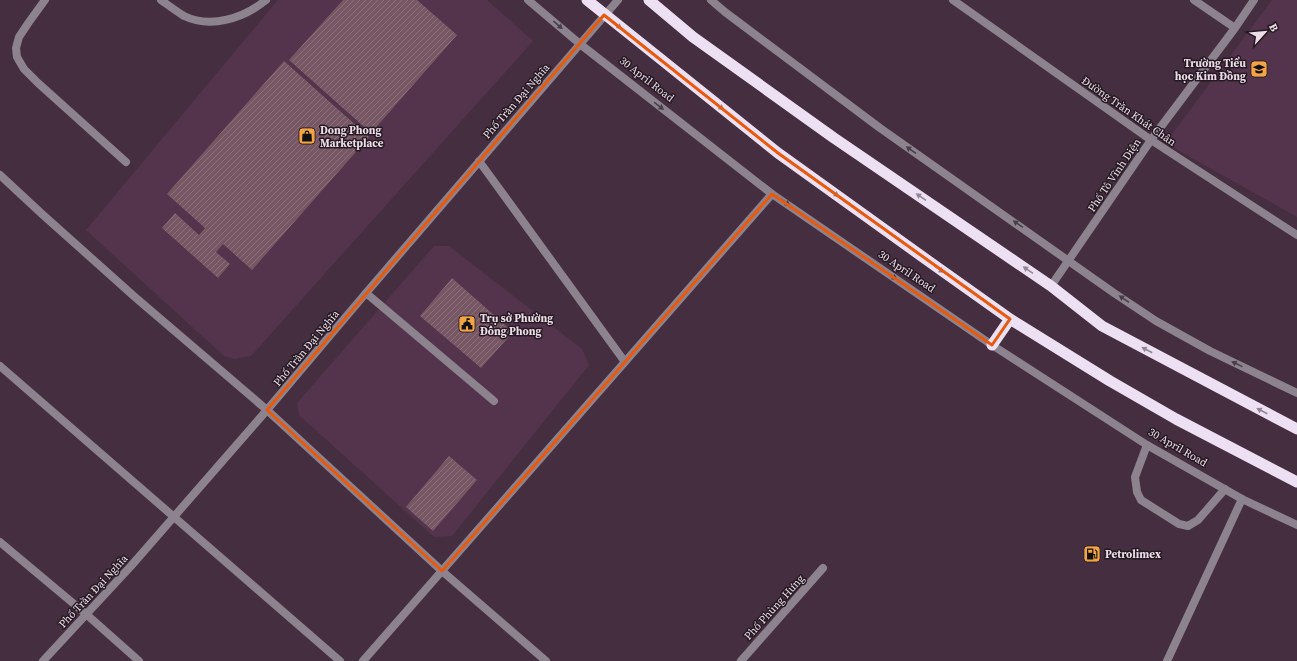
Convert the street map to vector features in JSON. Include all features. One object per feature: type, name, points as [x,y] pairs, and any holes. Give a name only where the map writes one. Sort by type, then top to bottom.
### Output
[{"type":"highway","name":"30 April Road","points":[[587,0],[778,153],[1010,319],[1170,415],[1297,482]]},
{"type":"highway","points":[[649,0],[693,37],[834,138],[1051,286],[1102,326],[1297,429]]},
{"type":"highway","points":[[992,345],[1010,319]]},
{"type":"street","points":[[45,0],[20,37],[16,48],[17,57],[24,68],[38,83],[126,162]]},
{"type":"street","points":[[161,0],[184,16],[201,22],[228,20],[256,8],[266,0]]},
{"type":"street","name":"30 April Road","points":[[528,0],[580,44],[772,194],[992,345],[1147,445],[1242,499],[1297,525]]},
{"type":"street","name":"Phố Trần Đại Nghĩa","points":[[43,661],[174,517],[618,0]]},
{"type":"street","points":[[711,0],[880,128],[1156,321],[1210,351],[1297,393]]},
{"type":"street","name":"Đường Trần Khát Chân","points":[[953,0],[1151,140],[1297,235]]},
{"type":"street","points":[[1194,0],[1235,28]]},
{"type":"street","name":"Phố Tô Vĩnh Diện","points":[[1051,286],[1151,140],[1235,28],[1254,0]]},
{"type":"street","points":[[479,161],[625,362]]},
{"type":"street","points":[[0,175],[136,298],[267,410],[442,571],[546,661]]},
{"type":"street","points":[[363,661],[772,194]]},
{"type":"street","points":[[366,293],[494,401]]},
{"type":"street","points":[[0,366],[340,661]]},
{"type":"street","points":[[1147,445],[1135,477],[1137,492],[1141,500],[1179,524],[1188,526],[1198,520],[1225,489]]},
{"type":"street","points":[[1167,661],[1242,499]]},
{"type":"street","points":[[0,542],[86,614],[139,661]]},
{"type":"street","name":"Phố Phùng Hưng","points":[[741,661],[823,568]]},
{"type":"highlighted area","points":[[604,15],[778,153],[1010,319],[992,345],[772,194],[442,571],[267,410]]},
{"type":"shaded area","name":"Dong Phong Marketplace","points":[[278,0],[487,0],[533,41],[251,356],[234,359],[224,356],[86,230]]},
{"type":"shaded area","name":"Trường Tiểu học Kim Đồng","points":[[1272,0],[1297,0],[1297,217],[1174,148],[1170,137]]},
{"type":"shaded area","points":[[434,246],[449,246],[582,349],[589,365],[452,536],[434,537],[299,415],[297,403]]},
{"type":"building","points":[[343,0],[417,0],[457,35],[371,133],[289,60]]},
{"type":"building","points":[[284,61],[369,137],[252,270],[223,244],[216,252],[230,264],[218,278],[162,228],[175,213],[199,235],[205,228],[167,194]]},
{"type":"building","name":"Trụ sở Phường Đông Phong","points":[[452,278],[513,332],[481,368],[420,316]]},
{"type":"building","points":[[449,456],[477,480],[433,531],[406,507]]},
{"type":"place","name":"Trường Tiểu học Kim Đồng","points":[[1259,69]]},
{"type":"place","name":"Dong Phong Marketplace","points":[[307,136]]},
{"type":"place","name":"Trụ sở Phường Đông Phong","points":[[467,324]]},
{"type":"place","name":"Petrolimex","points":[[1092,554]]}]
